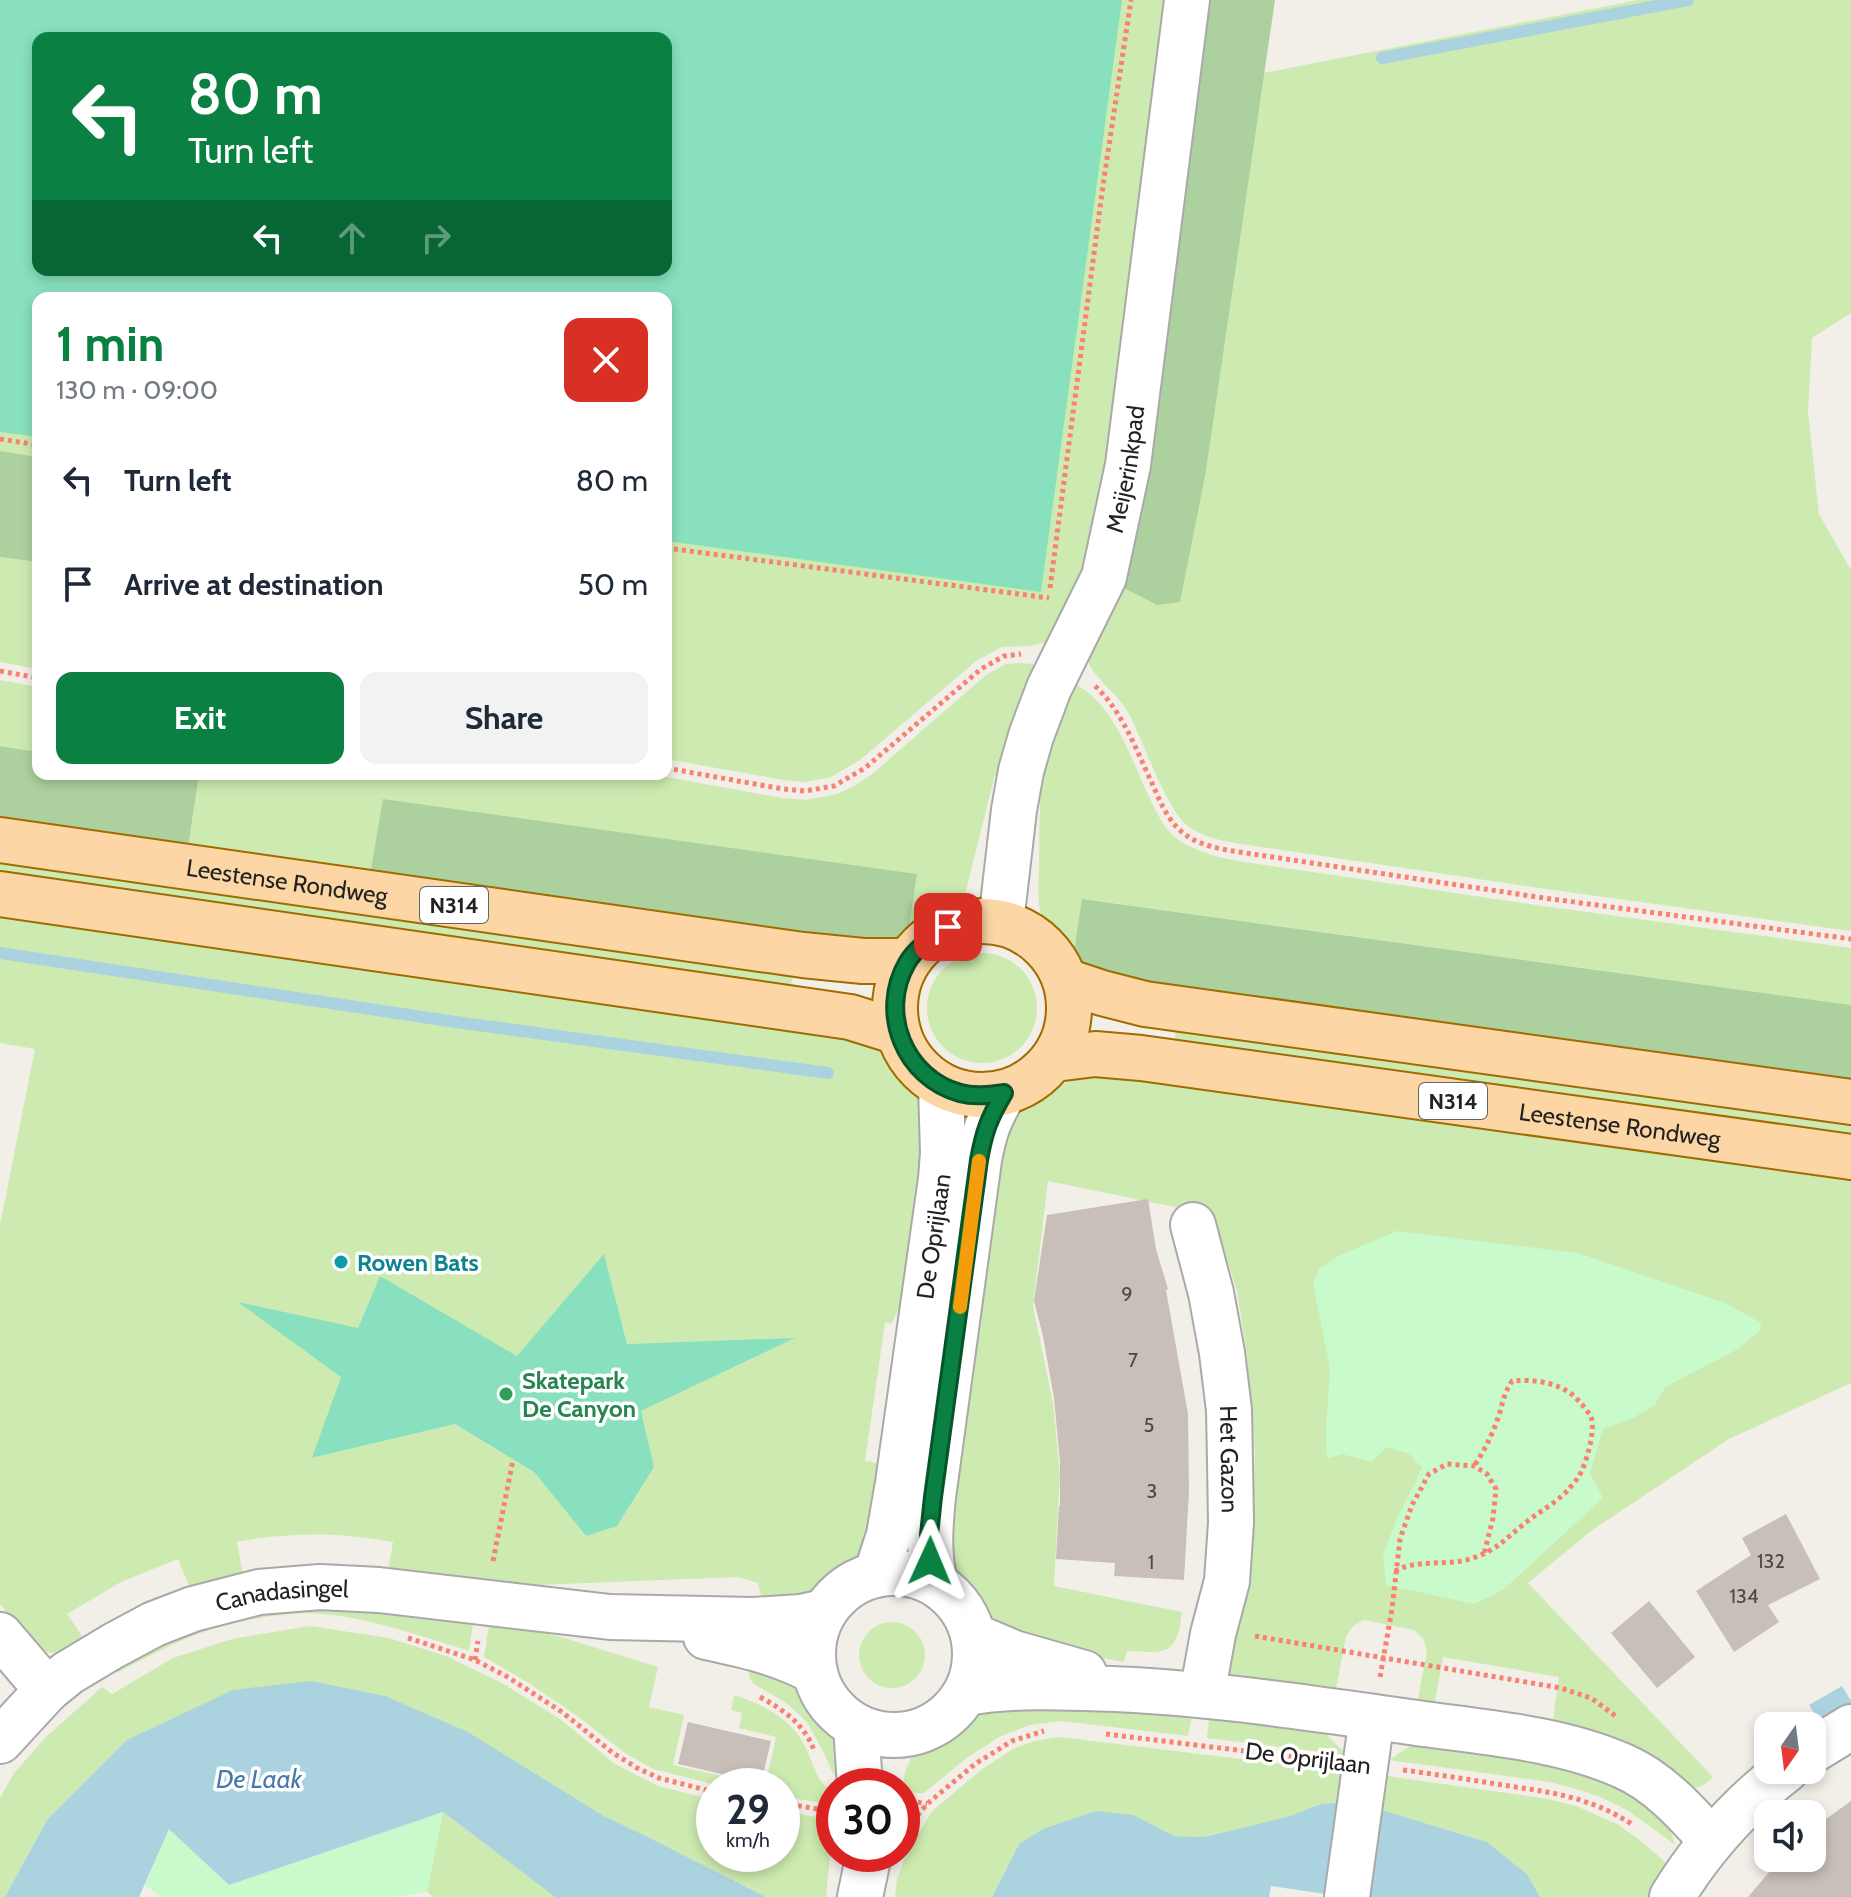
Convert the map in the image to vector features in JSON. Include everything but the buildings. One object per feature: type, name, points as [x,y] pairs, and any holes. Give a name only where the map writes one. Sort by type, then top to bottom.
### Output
[{"type":"main road","name":"Leestense Rondweg","points":[[0,840],[803,955],[863,961],[908,961]]},
{"type":"main road","name":"N314","points":[[0,894],[850,1017],[898,1032]]},
{"type":"main road","points":[[974,920],[1001,922],[1029,933],[1052,954],[1066,981],[1071,1006],[1065,1038],[1055,1059],[1025,1085],[1004,1093],[982,1096],[961,1093],[926,1076],[914,1063],[898,1032],[895,995],[908,961],[926,941],[948,927],[974,920]]},
{"type":"main road","name":"N314","points":[[1066,981],[1145,1004],[1851,1102]]},
{"type":"main road","name":"Leestense Rondweg","points":[[1055,1059],[1095,1054],[1141,1058],[1851,1157]]},
{"type":"street","name":"Meijerinkpad","points":[[1001,922],[1021,771],[1035,724],[1060,663],[1104,577],[1128,465],[1187,0]]},
{"type":"street","name":"De Oprijlaan","points":[[876,1575],[889,1535],[898,1483],[941,1179],[941,1085]]},
{"type":"street","name":"De Oprijlaan","points":[[935,1583],[929,1535],[979,1160],[991,1113],[1004,1093]]},
{"type":"street","name":"Het Gazon","points":[[1193,1225],[1211,1293],[1222,1353],[1230,1449],[1231,1523],[1227,1581],[1202,1695]]},
{"type":"street","points":[[909,1574],[935,1583],[954,1597],[968,1618],[974,1636],[975,1669],[966,1693],[951,1713],[930,1728],[901,1734],[879,1734],[856,1726],[839,1714],[824,1696],[815,1672],[813,1652],[824,1612],[842,1592],[876,1575],[909,1574]]},
{"type":"street","name":"Canadasingel","points":[[0,1741],[47,1690],[93,1657],[154,1624],[193,1609],[259,1592],[320,1587],[379,1590],[610,1617],[747,1645],[815,1672]]},
{"type":"street","name":"Canadasingel","points":[[610,1617],[753,1620],[824,1612]]},
{"type":"street","points":[[0,1635],[47,1690]]},
{"type":"street","name":"De Oprijlaan","points":[[974,1636],[1014,1653],[1145,1689]]},
{"type":"street","name":"De Oprijlaan","points":[[966,1693],[1056,1687],[1145,1689],[1372,1717],[1557,1745],[1626,1767],[1690,1816],[1711,1840]]},
{"type":"street","points":[[1347,1897],[1372,1717]]},
{"type":"street","points":[[856,1726],[859,1768]]},
{"type":"street","points":[[1826,1742],[1851,1727]]},
{"type":"street","points":[[890,1768],[901,1734]]},
{"type":"street","points":[[1672,1897],[1711,1840],[1769,1784]]},
{"type":"street","points":[[857,1872],[858,1897]]},
{"type":"street","points":[[858,1897],[864,1872]]},
{"type":"path","points":[[672,549],[1049,599],[1103,185],[1131,0]]},
{"type":"path","points":[[0,439],[32,444]]},
{"type":"path","points":[[672,769],[783,789],[805,791],[834,786],[865,768],[992,661],[1004,656],[1035,655],[1080,673],[1105,696],[1119,714],[1168,816],[1184,834],[1199,842],[1225,849],[1544,898],[1851,939]]},
{"type":"path","points":[[0,671],[32,677]]},
{"type":"path","points":[[1395,1571],[1415,1564],[1453,1563],[1496,1549],[1567,1491],[1580,1475],[1592,1435],[1591,1418],[1574,1396],[1551,1384],[1528,1379],[1512,1381],[1504,1393],[1500,1412],[1483,1453],[1474,1466]]},
{"type":"path","points":[[1372,1717],[1392,1609],[1400,1539],[1412,1505],[1429,1474],[1447,1464],[1474,1466],[1487,1474],[1496,1489],[1484,1554]]},
{"type":"path","points":[[397,1635],[475,1660],[562,1712],[637,1768],[659,1778],[696,1787]]},
{"type":"path","points":[[751,1692],[779,1707],[797,1722],[813,1745],[817,1757]]},
{"type":"path","points":[[920,1812],[975,1764],[994,1752],[1025,1736],[1051,1730]]},
{"type":"path","name":"De Oprijlaan","points":[[1092,1732],[1547,1791],[1600,1806],[1634,1826]]},
{"type":"path","points":[[920,1803],[927,1804]]},
{"type":"green space","points":[[0,0],[1170,0],[1098,526],[1089,558],[1048,642],[1002,647],[976,661],[860,760],[831,777],[805,782],[784,780],[672,760],[672,292],[32,292],[32,456],[0,451]]},
{"type":"green space","points":[[0,0],[1122,0],[1041,592],[672,542],[672,292],[32,292],[32,436],[0,432]]},
{"type":"green space","points":[[1210,0],[1275,0],[1206,471],[1180,602],[1157,605],[1120,586],[1147,445]]},
{"type":"green space","points":[[1638,0],[1851,0],[1851,313],[1812,338],[1808,413],[1819,514],[1851,570],[1851,931],[1261,847],[1205,835],[1180,818],[1128,712],[1094,673],[1087,659],[1120,586],[1206,471],[1263,73]]},
{"type":"green space","points":[[0,451],[32,456],[32,561],[0,557]]},
{"type":"green space","points":[[0,557],[32,561],[32,668],[0,662]]},
{"type":"green space","points":[[1006,664],[1033,664],[1035,667],[994,779],[965,894],[946,912],[908,935],[917,874],[383,800],[369,880],[187,854],[198,780],[672,778],[782,798],[806,800],[837,794],[871,775],[986,675]]},
{"type":"green space","points":[[0,680],[32,686],[32,751],[0,746]]},
{"type":"green space","points":[[1074,683],[1102,707],[1113,722],[1165,826],[1175,838],[1208,854],[1543,906],[1851,948],[1851,1005],[1083,899],[1073,958],[1046,924],[1038,891],[1043,772]]},
{"type":"green space","points":[[0,746],[32,751],[32,780],[198,780],[187,854],[0,827]]},
{"type":"green space","points":[[383,799],[917,874],[908,935],[875,948],[369,880]]},
{"type":"green space","points":[[0,852],[794,965],[790,996],[0,882]]},
{"type":"green space","points":[[1082,899],[1851,1005],[1851,1092],[1190,999],[1087,973],[1073,958]]},
{"type":"green space","points":[[0,907],[462,975],[878,1044],[911,1087],[927,1116],[916,1273],[892,1323],[885,1323],[865,1461],[889,1465],[874,1543],[842,1579],[805,1602],[764,1606],[758,1583],[738,1577],[511,1586],[388,1571],[393,1542],[315,1534],[257,1539],[237,1542],[243,1574],[190,1588],[178,1559],[121,1582],[67,1614],[85,1640],[59,1653],[40,1648],[0,1604],[0,1225],[35,1049],[0,1043]],"holes":[[[604,1255],[627,1344],[793,1339],[641,1411],[654,1468],[586,1536],[534,1472],[455,1424],[313,1458],[358,1328],[380,1277],[517,1356]]]},
{"type":"green space","points":[[982,953],[1003,957],[1021,969],[1033,987],[1037,1008],[1033,1029],[1021,1047],[1003,1059],[982,1063],[961,1059],[943,1047],[931,1029],[927,1008],[931,987],[943,969],[961,957]]},
{"type":"green space","points":[[1178,1019],[1851,1114],[1851,1145],[1173,1049]]},
{"type":"green space","points":[[1107,1072],[1851,1171],[1851,1383],[1729,1439],[1591,1531],[1528,1583],[1713,1777],[1700,1786],[1683,1787],[1552,1727],[1559,1677],[1443,1657],[1434,1707],[1417,1704],[1427,1651],[1424,1640],[1414,1630],[1364,1620],[1353,1626],[1346,1637],[1335,1694],[1230,1676],[1226,1669],[1249,1580],[1255,1454],[1247,1357],[1237,1291],[1213,1215],[1048,1181],[1033,1306],[1053,1403],[1060,1474],[1054,1586],[1182,1612],[1173,1644],[1160,1651],[1127,1651],[1124,1662],[1015,1642],[975,1615],[953,1583],[943,1545],[997,1151],[1015,1115],[1070,1080]]},
{"type":"green space","points":[[1397,1231],[1578,1253],[1725,1303],[1761,1323],[1760,1331],[1736,1350],[1665,1387],[1655,1405],[1633,1418],[1603,1429],[1590,1473],[1603,1498],[1503,1590],[1474,1604],[1386,1585],[1383,1554],[1422,1468],[1409,1454],[1387,1447],[1371,1462],[1342,1454],[1327,1459],[1330,1369],[1313,1283],[1319,1269],[1338,1256]]},
{"type":"green space","name":"Skatepark De Canyon","points":[[604,1254],[627,1344],[795,1338],[641,1411],[654,1467],[617,1526],[586,1536],[534,1472],[455,1424],[312,1458],[341,1377],[238,1302],[358,1328],[380,1276],[517,1356]]},
{"type":"green space","points":[[276,1604],[474,1618],[469,1651],[357,1619],[312,1613],[248,1620],[170,1645],[118,1672],[112,1666],[153,1642]]},
{"type":"green space","points":[[490,1619],[658,1667],[649,1707],[684,1715],[673,1765],[696,1770],[696,1780],[653,1769],[625,1753],[576,1715],[484,1657]]},
{"type":"green space","points":[[892,1622],[915,1632],[925,1655],[915,1678],[892,1688],[869,1678],[859,1655],[869,1632]]},
{"type":"green space","points":[[310,1626],[389,1638],[446,1656],[502,1683],[560,1719],[615,1764],[658,1786],[696,1796],[696,1861],[566,1794],[47,1820],[5,1897],[0,1897],[0,1798],[14,1773],[47,1736],[102,1687],[112,1694],[173,1658],[232,1639]]},
{"type":"green space","points":[[749,1666],[806,1685],[838,1733],[842,1768],[830,1768],[807,1722],[785,1702],[754,1684],[749,1677]]},
{"type":"green space","points":[[734,1695],[765,1708],[784,1720],[799,1736],[816,1771],[816,1802],[800,1799],[800,1768],[769,1768],[776,1737],[739,1728],[742,1713],[731,1710]]},
{"type":"green space","points":[[1058,1700],[1192,1717],[1188,1736],[1061,1721],[1030,1725],[1001,1736],[920,1793],[920,1768],[907,1768],[912,1756],[937,1733],[979,1708]]},
{"type":"green space","points":[[1209,1719],[1326,1734],[1347,1755],[1207,1738]]},
{"type":"green space","points":[[1060,1737],[1347,1772],[1342,1802],[1321,1804],[1290,1816],[1204,1837],[1174,1836],[1134,1815],[1019,1844],[992,1897],[895,1897],[900,1872],[920,1872],[920,1832],[931,1812],[981,1770],[1013,1749],[1034,1741]]},
{"type":"green space","points":[[1413,1744],[1591,1770],[1606,1775],[1661,1816],[1670,1829],[1675,1845],[1628,1811],[1580,1790],[1550,1782],[1389,1760]]},
{"type":"green space","points":[[1387,1776],[1548,1799],[1576,1806],[1617,1824],[1670,1866],[1652,1897],[1540,1897],[1527,1874],[1487,1842],[1382,1810]]},
{"type":"green space","points":[[443,1812],[555,1897],[433,1897],[427,1892]]},
{"type":"green space","points":[[443,1812],[427,1892],[396,1897],[161,1897],[145,1885],[169,1828],[229,1885]]},
{"type":"green space","points":[[800,1814],[816,1817],[816,1872],[829,1872],[826,1897],[766,1897],[717,1872],[800,1872]]},
{"type":"water","name":"De Laak","points":[[311,1681],[385,1696],[468,1732],[602,1815],[696,1861],[696,1872],[717,1872],[766,1897],[555,1897],[443,1812],[229,1885],[169,1829],[139,1897],[5,1897],[47,1820],[127,1740],[233,1690]]},
{"type":"water","points":[[1842,1686],[1851,1701],[1851,1711],[1826,1725],[1826,1712],[1813,1712],[1809,1705]]},
{"type":"water","points":[[1342,1802],[1325,1894],[1271,1886],[1269,1897],[992,1897],[1019,1844],[1043,1829],[1096,1811],[1134,1815],[1174,1836],[1204,1837],[1290,1816],[1321,1804]]},
{"type":"water","points":[[1382,1810],[1487,1842],[1527,1874],[1540,1897],[1370,1897]]},
{"type":"waterway","points":[[1382,58],[1688,0]]},
{"type":"waterway","points":[[0,953],[449,1021],[828,1073]]},
{"type":"slow traffic","points":[[960,1307],[979,1161]]},
{"type":"place","name":"Rowen Bats","points":[[341,1262]]},
{"type":"place","name":"Skatepark De Canyon","points":[[506,1394]]},
{"type":"route","points":[[930,1561],[933,1497],[979,1160],[991,1113],[1004,1093],[982,1096],[961,1093],[941,1085],[926,1076],[914,1063],[898,1032],[895,995],[900,977],[908,961],[926,941],[948,927]]}]
